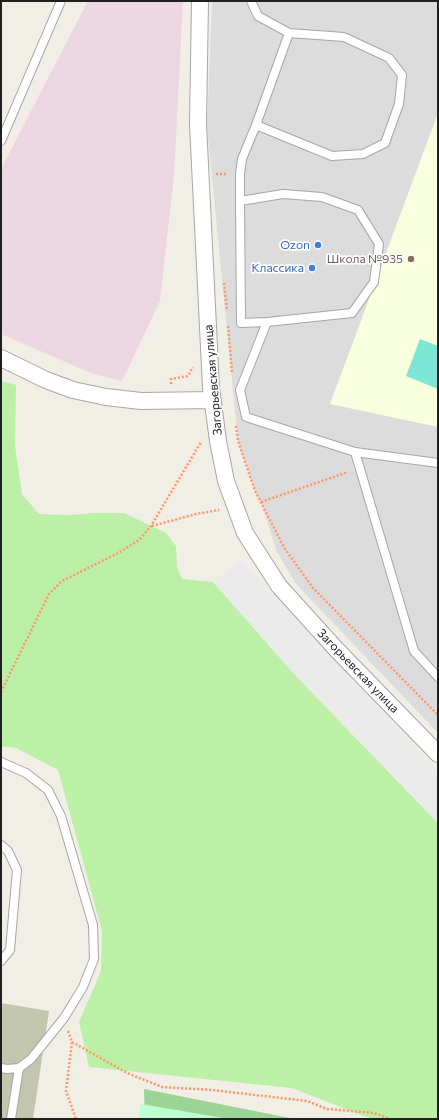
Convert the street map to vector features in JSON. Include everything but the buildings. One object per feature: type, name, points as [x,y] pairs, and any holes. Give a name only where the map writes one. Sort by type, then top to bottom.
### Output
[{"type":"street","name":"Загорьевская улица","points":[[200,1],[198,124],[213,400],[226,481],[245,533],[279,586],[336,649],[438,754]]},
{"type":"street","points":[[1,358],[46,380],[73,390],[106,397],[141,402],[213,400]]},
{"type":"lane","points":[[1,140],[61,1]]},
{"type":"lane","points":[[251,1],[258,16],[289,32],[344,37],[390,58],[402,75],[399,104],[385,143],[363,154],[332,156],[256,125]]},
{"type":"lane","points":[[240,201],[283,194],[322,197],[358,210],[379,244],[374,282],[352,313],[267,322],[241,323],[240,201],[240,174],[242,159],[256,125],[289,32]]},
{"type":"lane","points":[[267,322],[240,390],[246,417],[355,452],[438,463]]},
{"type":"lane","points":[[355,452],[414,651],[438,677]]},
{"type":"lane","points":[[1,762],[26,773],[48,790],[61,816],[93,925],[94,959],[84,987],[64,1018],[31,1060],[19,1068],[1,1068]]},
{"type":"lane","points":[[1,845],[8,852],[17,870],[10,950],[1,961]]},
{"type":"lane","points":[[11,1119],[19,1068]]},
{"type":"path","points":[[214,168],[215,174]]},
{"type":"path","points":[[224,276],[227,316]]},
{"type":"path","points":[[228,323],[232,378]]},
{"type":"path","points":[[1,692],[49,594],[62,581],[120,552],[139,540],[152,526],[210,428],[216,426],[236,425],[238,441],[255,491],[285,549],[313,588],[438,715]]},
{"type":"path","points":[[261,502],[360,468]]},
{"type":"path","points":[[152,526],[196,514],[223,509]]},
{"type":"path","points":[[64,1018],[72,1042],[66,1091],[76,1119]]},
{"type":"path","points":[[72,1042],[127,1073],[162,1087],[212,1090],[307,1101],[327,1109],[374,1113],[390,1119]]},
{"type":"shaded area","points":[[88,1],[183,1],[174,176],[160,301],[122,381],[91,373],[1,334],[1,169]]},
{"type":"shaded area","points":[[212,1],[438,1],[438,733],[296,584],[276,550],[261,502],[255,491],[238,441],[207,127]]},
{"type":"shaded area","name":"Школа №935","points":[[438,113],[438,427],[330,404]]},
{"type":"shaded area","points":[[420,339],[438,346],[438,389],[406,376]]},
{"type":"shaded area","points":[[241,559],[438,772],[438,823],[296,676],[213,582]]},
{"type":"shaded area","points":[[1,1003],[49,1011],[33,1119],[1,1119]]},
{"type":"green space","points":[[1,381],[16,385],[15,446],[22,494],[39,514],[69,515],[124,513],[166,533],[176,546],[177,567],[182,579],[213,582],[296,676],[438,823],[438,1119],[376,1119],[366,1117],[292,1088],[89,1067],[79,1022],[101,971],[102,931],[58,770],[16,748],[1,746]]},
{"type":"green space","points":[[144,1089],[295,1119],[145,1119]]},
{"type":"green space","points":[[141,1104],[229,1119],[138,1119]]},
{"type":"place","name":"Ozon","points":[[318,245]]},
{"type":"place","name":"Школа №935","points":[[411,259]]},
{"type":"place","name":"Классика","points":[[312,268]]}]
